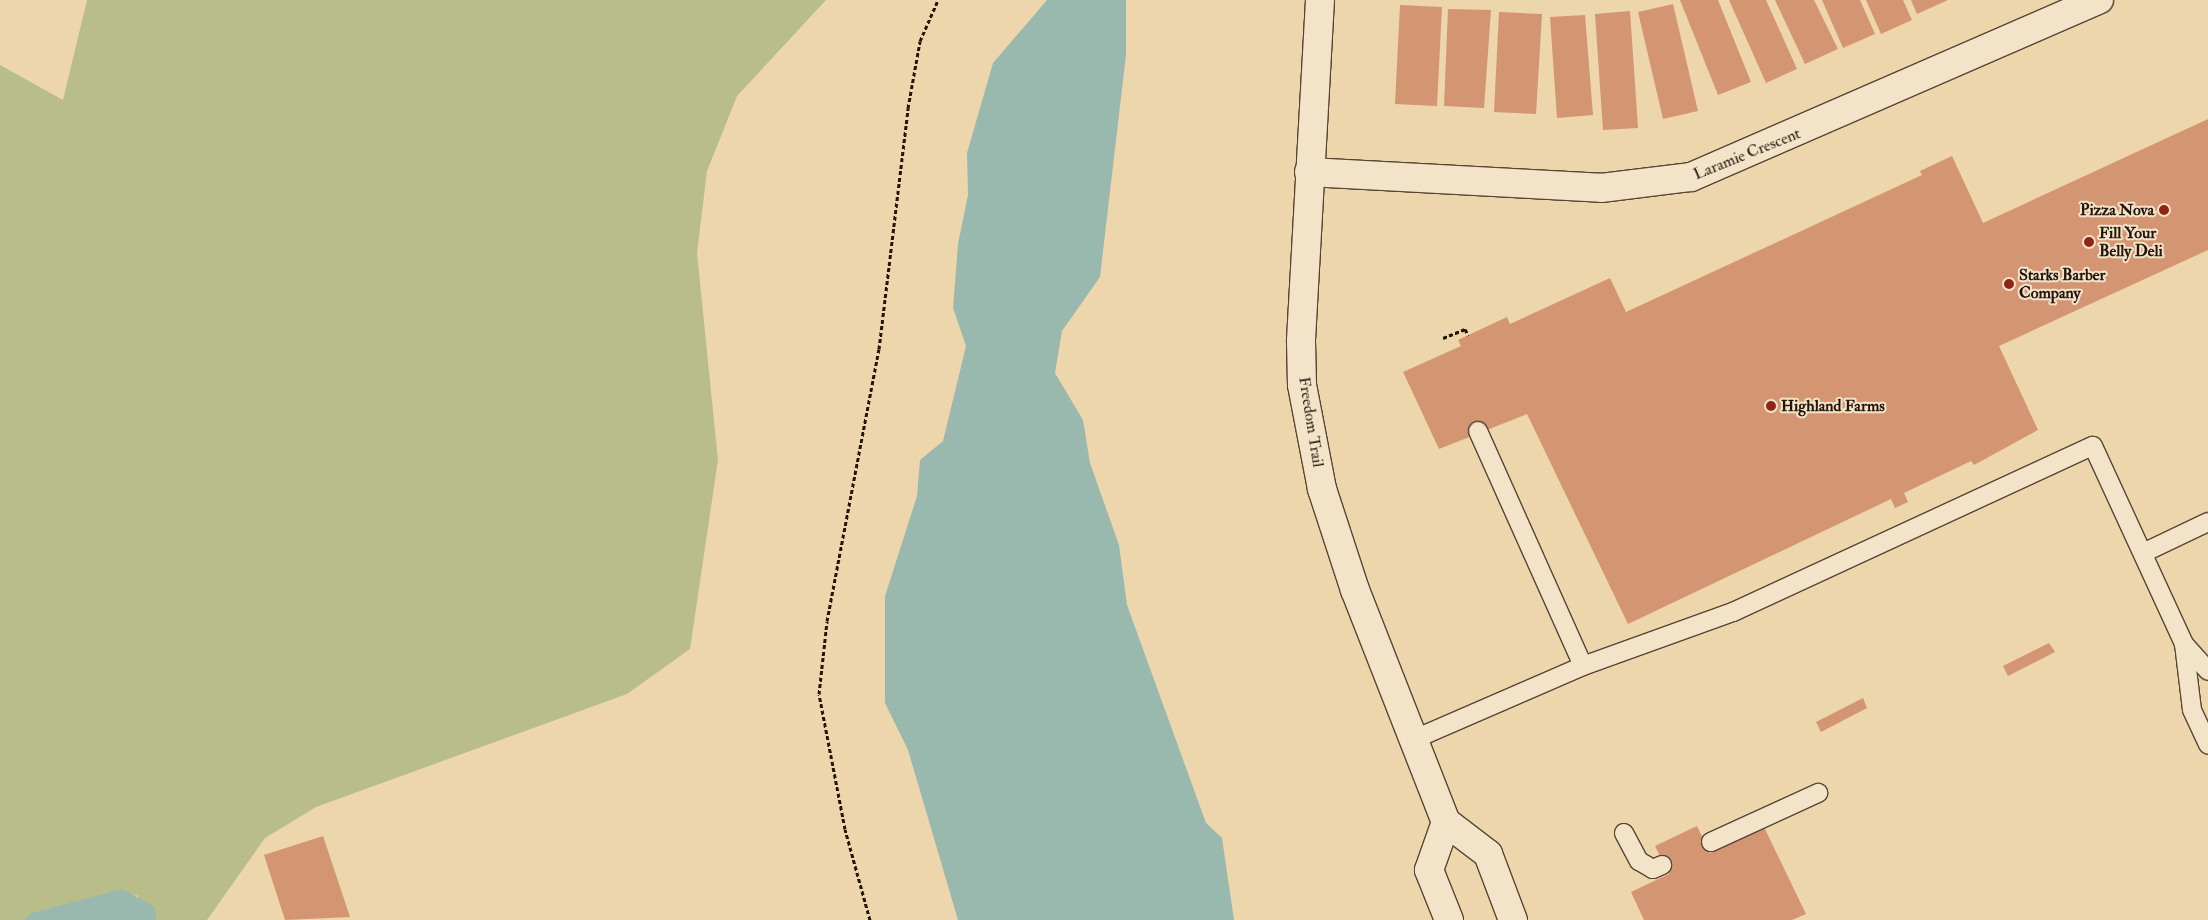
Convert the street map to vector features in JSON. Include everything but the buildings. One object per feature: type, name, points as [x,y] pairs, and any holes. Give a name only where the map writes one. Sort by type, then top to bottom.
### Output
[{"type":"street","name":"Freedom Trail","points":[[1320,0],[1301,341],[1302,385],[1312,440],[1338,543],[1446,822]]},
{"type":"street","name":"Laramie Crescent","points":[[1309,172],[1600,188],[1691,177],[2099,0]]},
{"type":"street","points":[[1449,920],[1430,870],[1446,822],[1488,854],[1513,920]]},
{"type":"lane","points":[[1478,431],[1583,666]]},
{"type":"lane","points":[[1415,739],[1583,666],[1733,612],[2093,446],[2144,553],[2184,644],[2192,710],[2208,745]]},
{"type":"lane","points":[[2144,553],[2208,522]]},
{"type":"lane","points":[[2184,644],[2208,671]]},
{"type":"lane","points":[[1710,842],[1818,793]]},
{"type":"lane","points":[[1624,833],[1639,861],[1653,869],[1662,865]]},
{"type":"path","points":[[870,920],[845,829],[819,694],[827,621],[879,349],[908,108],[920,41],[938,0]]},
{"type":"path","points":[[1443,338],[1465,329],[1468,335]]},
{"type":"green space","points":[[87,0],[826,0],[737,96],[707,171],[697,253],[718,460],[690,649],[627,694],[316,807],[265,838],[207,920],[145,920],[137,895],[73,908],[49,920],[0,920],[0,65],[63,100]]},
{"type":"water","points":[[1047,0],[1126,0],[1126,55],[1100,277],[1062,331],[1055,373],[1083,420],[1090,463],[1119,545],[1127,605],[1206,823],[1222,838],[1234,920],[958,920],[908,750],[885,703],[885,596],[917,496],[920,460],[943,441],[966,346],[953,308],[958,244],[968,195],[967,153],[993,63]]},
{"type":"water","points":[[122,889],[155,907],[156,920],[24,920],[32,913]]},
{"type":"place","name":"Pizza Nova","points":[[2164,210]]},
{"type":"place","name":"Fill Your Belly Deli","points":[[2089,242]]},
{"type":"place","name":"Starks Barber Company","points":[[2009,284]]},
{"type":"place","name":"Highland Farms","points":[[1771,406]]}]
